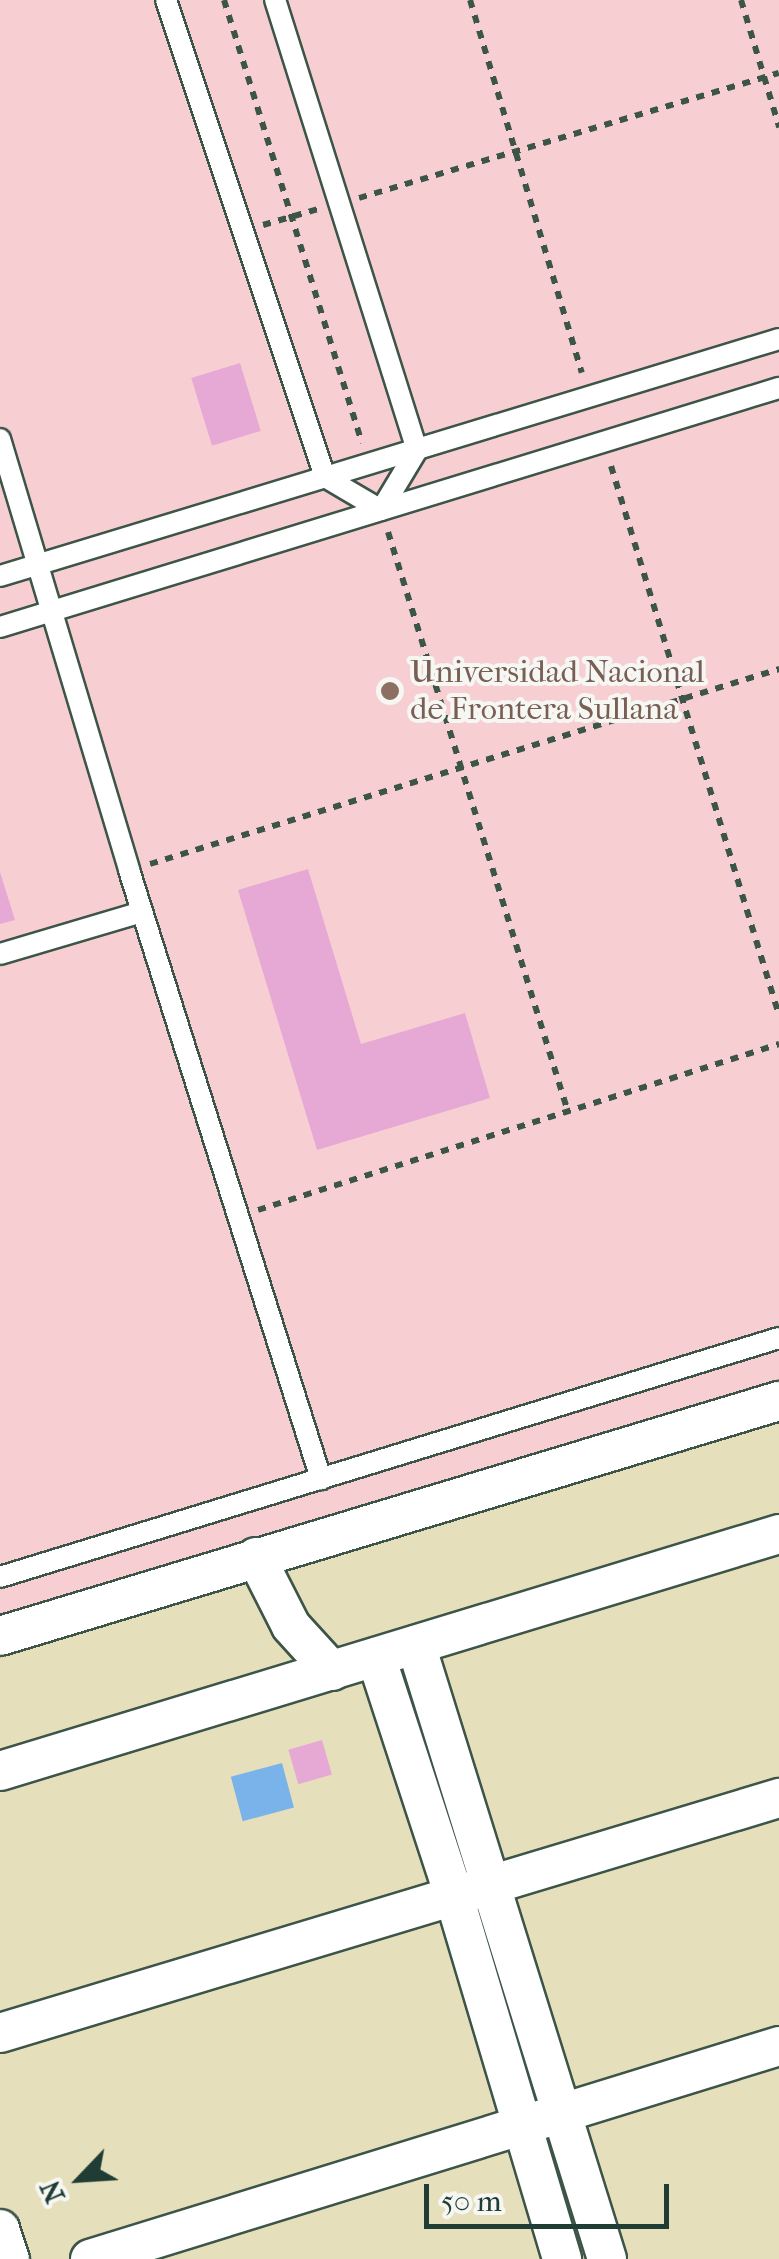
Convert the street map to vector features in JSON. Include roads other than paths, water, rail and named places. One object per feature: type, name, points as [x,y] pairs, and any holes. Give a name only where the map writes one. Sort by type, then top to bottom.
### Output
[{"type":"street","points":[[0,1636],[779,1402]]},
{"type":"street","points":[[0,1771],[779,1534]]},
{"type":"street","points":[[256,1557],[291,1626],[332,1670]]},
{"type":"street","points":[[416,1645],[608,2259]]},
{"type":"street","points":[[376,1657],[453,1894],[562,2259]]},
{"type":"street","points":[[0,2033],[779,1798]]},
{"type":"street","points":[[90,2259],[779,2046]]},
{"type":"street","points":[[0,2228],[10,2259]]},
{"type":"lane","points":[[166,0],[326,477],[381,510]]},
{"type":"lane","points":[[275,0],[417,450],[381,510]]},
{"type":"lane","points":[[0,576],[779,340]]},
{"type":"lane","points":[[0,627],[779,388]]},
{"type":"lane","points":[[0,439],[129,870],[320,1478]]},
{"type":"lane","points":[[0,954],[142,912]]},
{"type":"lane","points":[[0,1577],[779,1338]]},
{"type":"water","points":[[282,1763],[294,1807],[243,1821],[231,1777]]},
{"type":"place","name":"Universidad Nacional de Frontera Sullana","points":[[390,691]]}]
